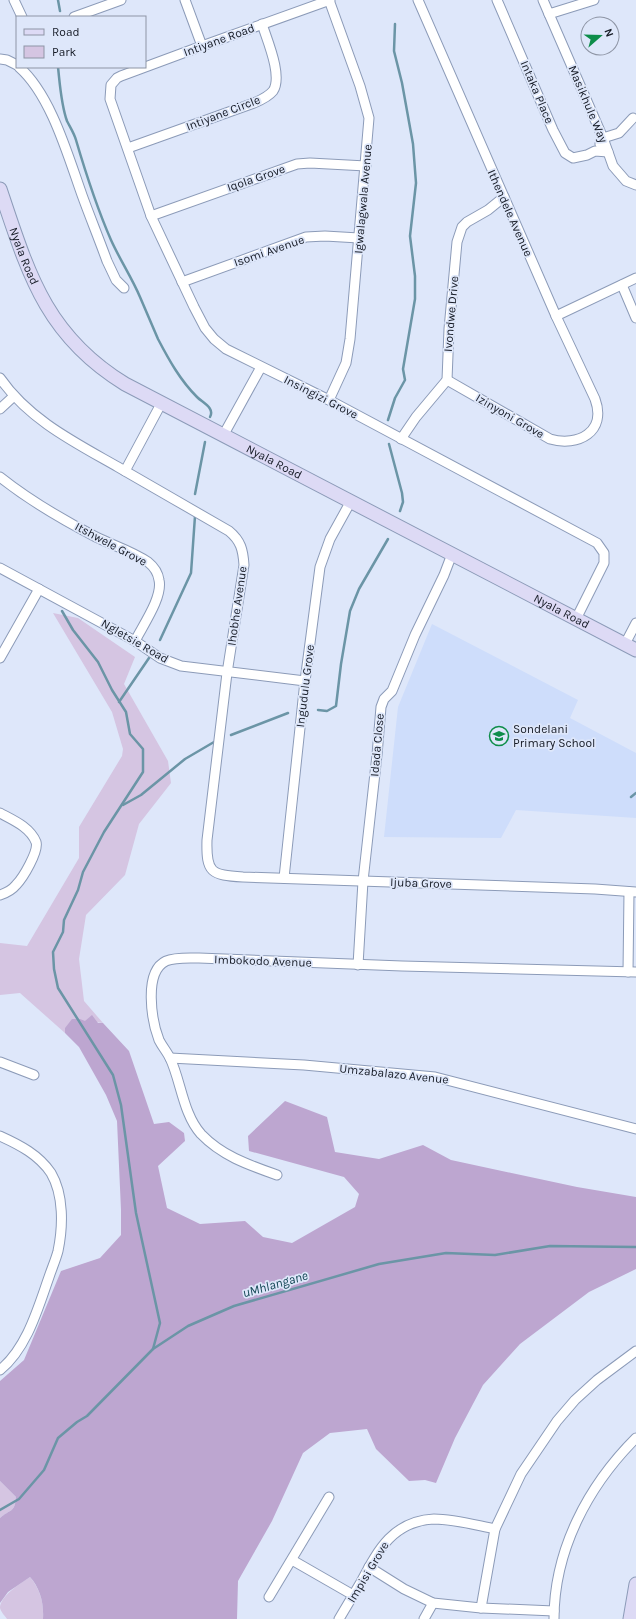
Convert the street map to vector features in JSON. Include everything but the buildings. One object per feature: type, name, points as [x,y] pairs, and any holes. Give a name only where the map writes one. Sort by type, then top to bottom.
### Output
[{"type":"street","points":[[14,0],[22,16]]},
{"type":"street","points":[[76,16],[111,2],[120,0]]},
{"type":"street","points":[[185,0],[202,46]]},
{"type":"street","name":"Intiyane Road","points":[[146,67],[330,0]]},
{"type":"street","name":"Igwalagwala Avenue","points":[[329,400],[338,382],[347,357],[350,339],[369,118],[360,86],[330,0]]},
{"type":"street","name":"Ithendele Avenue","points":[[418,0],[596,404],[597,416],[594,426]]},
{"type":"street","name":"Intaka Place","points":[[497,0],[563,151],[568,156],[573,158],[587,155],[595,151],[608,152]]},
{"type":"street","name":"Masikhule Way","points":[[543,0],[614,166],[626,181],[636,185]]},
{"type":"street","points":[[549,14],[579,2],[594,0]]},
{"type":"street","name":"Intiyane Circle","points":[[128,148],[254,103],[267,96],[275,86],[277,74],[262,24]]},
{"type":"street","points":[[0,59],[7,60],[16,65]]},
{"type":"street","points":[[20,68],[28,74],[50,112],[64,142],[111,272],[124,288]]},
{"type":"street","name":"Intiyane Road","points":[[111,86],[117,78],[143,68]]},
{"type":"street","name":"Insingizi Grove","points":[[111,86],[110,99],[114,113],[128,148],[151,216],[205,328],[214,339],[226,349],[329,400],[594,540],[604,553],[604,563],[576,619]]},
{"type":"street","points":[[595,151],[603,138],[619,133],[633,118]]},
{"type":"street","name":"Iqola Grove","points":[[151,216],[298,164],[310,163],[366,166]]},
{"type":"street","name":"Nyala Road","points":[[0,188],[32,277],[44,302],[56,321],[77,347],[100,367],[125,384],[224,434],[630,647]]},
{"type":"street","name":"Ivondwe Drive","points":[[447,380],[449,329],[460,232],[462,227],[467,222],[488,210],[504,197]]},
{"type":"street","name":"Isomi Avenue","points":[[182,282],[306,238],[325,236],[359,238]]},
{"type":"street","points":[[556,316],[636,278]]},
{"type":"street","points":[[622,285],[636,318]]},
{"type":"street","points":[[224,434],[261,367]]},
{"type":"street","name":"Ihobhe Avenue","points":[[0,378],[14,396],[35,416],[67,438],[229,531],[240,543],[243,552],[244,565],[227,673],[207,840],[207,858],[209,865]]},
{"type":"street","points":[[402,439],[416,417],[447,380]]},
{"type":"street","name":"Izinyoni Grove","points":[[447,380],[550,439],[565,442],[577,440],[590,432],[594,426]]},
{"type":"street","points":[[0,409],[14,396]]},
{"type":"street","points":[[125,471],[162,402]]},
{"type":"street","name":"Itshwele Grove","points":[[0,477],[40,505],[95,537],[147,562],[154,569],[160,584],[159,596],[135,641]]},
{"type":"street","name":"Ingudulu Grove","points":[[284,878],[305,681],[320,567],[330,539],[351,501]]},
{"type":"street","name":"Idada Close","points":[[358,965],[363,881],[381,707],[384,699],[392,691],[415,635],[444,575],[452,554]]},
{"type":"street","name":"Ngletsie Road","points":[[0,568],[135,641],[160,658],[181,666],[227,673],[305,681]]},
{"type":"street","points":[[0,658],[2,648],[25,616],[38,589]]},
{"type":"street","points":[[630,647],[636,623]]},
{"type":"street","points":[[0,814],[27,830],[36,842],[36,852],[21,880],[9,891],[0,895]]},
{"type":"street","name":"Ijuba Grove","points":[[209,865],[216,873],[224,875],[633,892]]},
{"type":"street","points":[[632,972],[633,892]]},
{"type":"street","name":"Imbokodo Avenue","points":[[277,1175],[236,1159],[218,1150],[200,1133],[192,1122],[170,1058],[160,1041],[151,1007],[155,973],[160,965],[166,961],[177,958],[199,958],[358,965],[632,972]]},
{"type":"street","name":"Umzabalazo Avenue","points":[[170,1058],[304,1065],[435,1077],[636,1129]]},
{"type":"street","points":[[0,1062],[34,1075]]},
{"type":"street","points":[[0,1136],[20,1145],[33,1154],[44,1164],[52,1175],[58,1192],[61,1225],[58,1251],[29,1328],[14,1355],[0,1370]]},
{"type":"street","points":[[481,1608],[495,1529],[521,1474],[557,1421],[575,1400],[597,1380],[636,1351]]},
{"type":"street","points":[[369,1567],[433,1603],[554,1615],[563,1558],[569,1539],[582,1509],[605,1473],[636,1438]]},
{"type":"street","points":[[269,1597],[329,1497]]},
{"type":"street","name":"Impisi Grove","points":[[339,1619],[379,1548],[389,1537],[406,1526],[433,1519],[451,1520],[495,1529]]},
{"type":"street","points":[[292,1560],[353,1595]]},
{"type":"street","points":[[630,1619],[636,1584]]},
{"type":"street","points":[[424,1619],[433,1603]]},
{"type":"shaded area","name":"Sondelani Primary School","points":[[432,624],[578,700],[570,718],[636,753],[636,818],[516,810],[501,838],[384,837],[398,707]]},
{"type":"shaded area","points":[[92,1015],[98,1023],[103,1023],[129,1051],[154,1124],[169,1122],[184,1133],[185,1141],[158,1166],[167,1208],[200,1224],[245,1221],[263,1237],[292,1243],[355,1207],[359,1194],[344,1177],[249,1151],[248,1136],[285,1101],[327,1117],[335,1152],[379,1159],[423,1145],[451,1160],[577,1187],[636,1197],[636,1269],[589,1292],[520,1344],[483,1385],[455,1438],[436,1483],[425,1480],[409,1481],[376,1449],[367,1429],[330,1433],[303,1453],[272,1521],[238,1581],[237,1619],[43,1619],[41,1596],[30,1577],[8,1592],[0,1603],[0,1518],[13,1508],[16,1497],[0,1481],[0,1381],[24,1360],[61,1271],[100,1258],[121,1235],[117,1121],[106,1095],[79,1047],[65,1033],[65,1028],[72,1019],[80,1019],[85,1021]]},
{"type":"green space","points":[[53,613],[78,618],[135,657],[124,684],[168,761],[171,783],[139,824],[125,875],[86,915],[79,959],[84,1001],[103,1023],[85,1021],[65,1028],[65,1033],[20,993],[0,995],[0,943],[27,946],[79,858],[79,827],[122,756],[123,749],[112,712]]},
{"type":"green space","points":[[0,1481],[16,1497],[13,1508],[0,1518]]},
{"type":"green space","points":[[30,1577],[41,1596],[43,1619],[7,1619],[0,1608],[3,1599],[7,1594]]},
{"type":"waterway","points":[[58,0],[60,11]]},
{"type":"waterway","points":[[388,420],[395,398],[405,380],[403,369],[415,299],[415,276],[410,236],[416,183],[413,144],[402,83],[394,51],[395,24]]},
{"type":"waterway","points":[[58,68],[65,115],[75,137],[92,191],[111,240],[137,290],[166,355],[185,384],[210,408],[210,417]]},
{"type":"waterway","points":[[195,494],[205,442]]},
{"type":"waterway","points":[[389,444],[402,493],[403,502],[400,511]]},
{"type":"waterway","points":[[160,640],[191,573],[195,516]]},
{"type":"waterway","points":[[318,710],[327,711],[336,706],[350,611],[359,589],[388,539]]},
{"type":"waterway","points":[[62,611],[73,630],[98,662],[112,690],[126,712],[130,734],[143,749],[143,772],[104,832],[83,872],[78,890],[64,920],[63,932],[53,952],[54,969],[58,988],[113,1075],[121,1105],[136,1213],[160,1323],[153,1349]]},
{"type":"waterway","points":[[119,702],[149,658]]},
{"type":"waterway","points":[[231,735],[288,713]]},
{"type":"waterway","points":[[123,805],[141,795],[185,759],[214,742]]},
{"type":"waterway","points":[[631,797],[636,793]]},
{"type":"waterway","name":"uMhlangane","points":[[0,1510],[19,1499],[44,1470],[58,1438],[77,1422],[87,1416],[153,1349],[188,1326],[234,1306],[379,1264],[446,1253],[495,1255],[550,1246],[636,1247]]},
{"type":"place","name":"Sondelani Primary School","points":[[499,736]]}]
